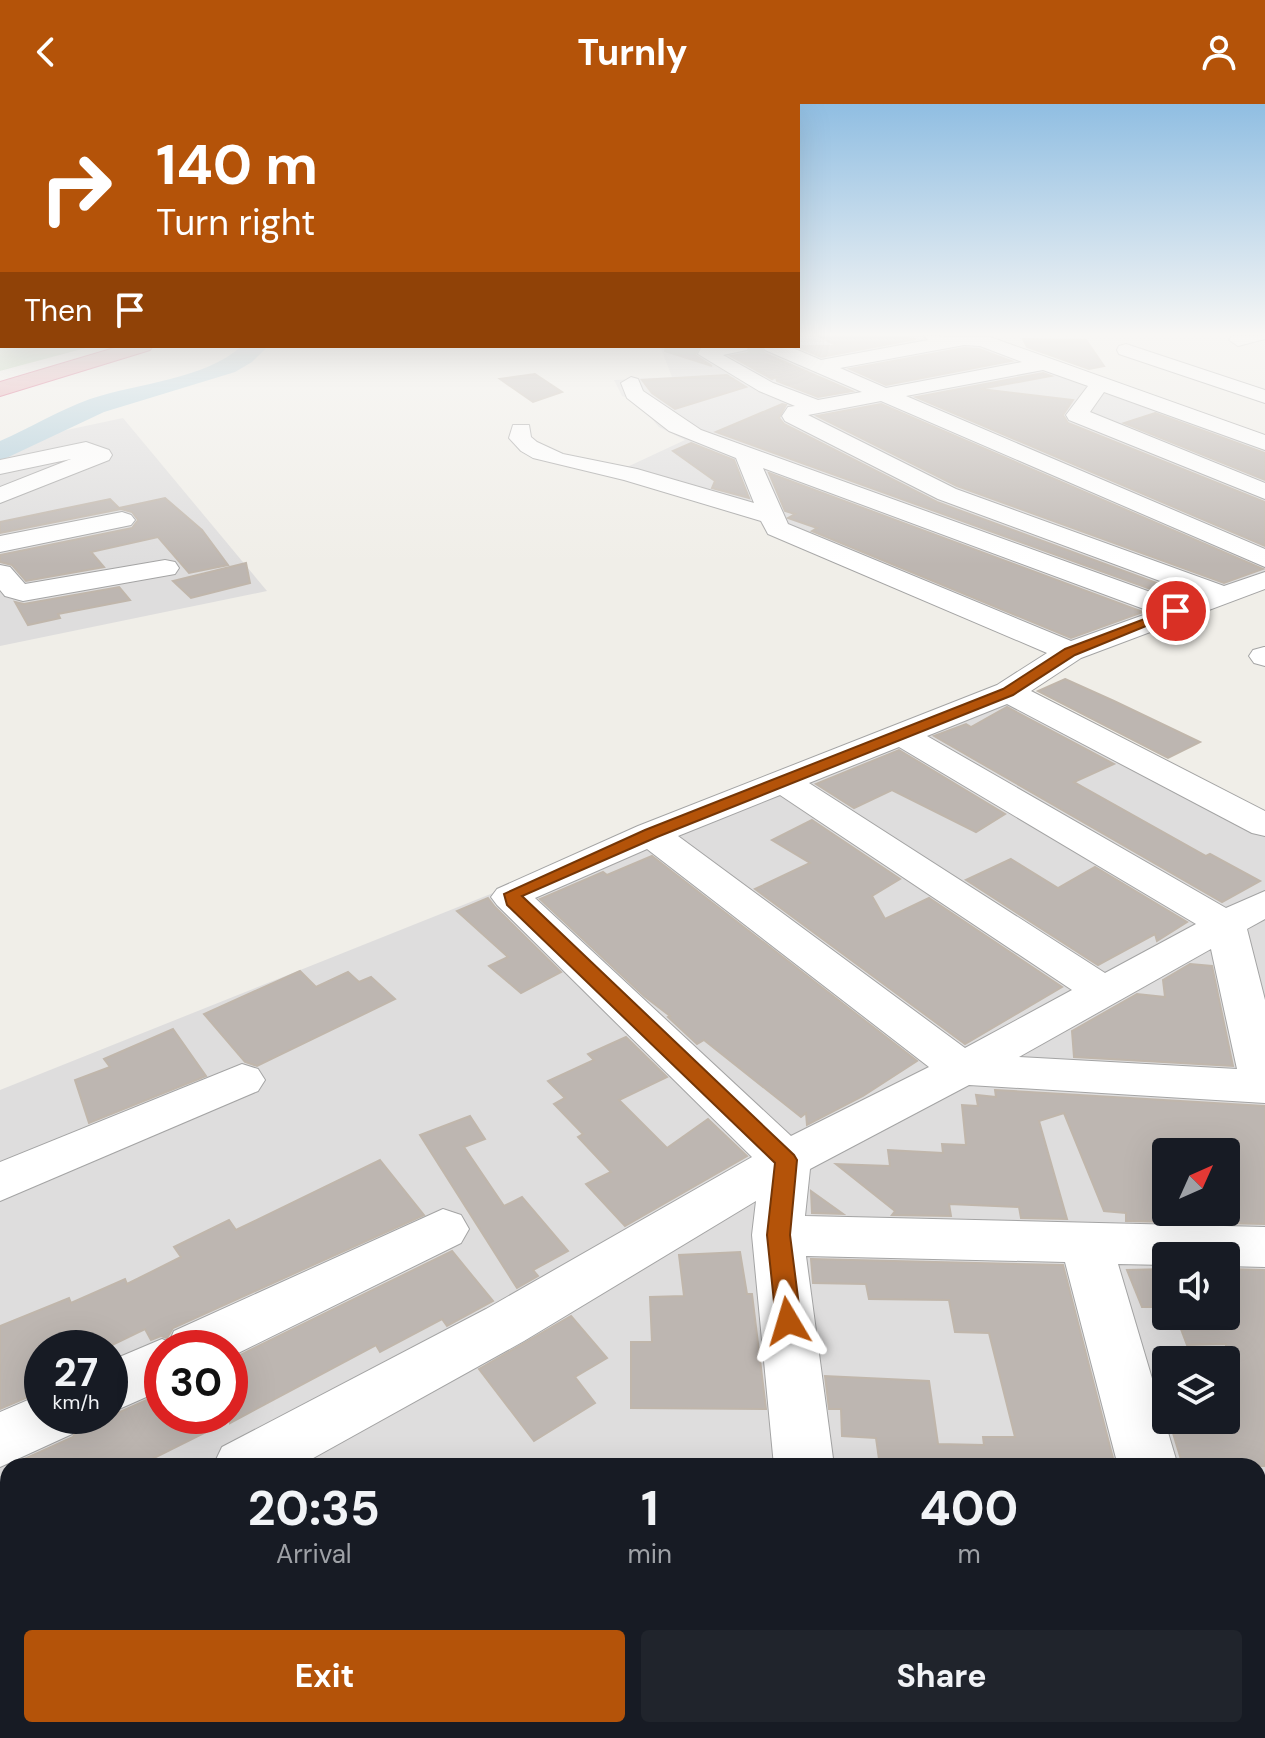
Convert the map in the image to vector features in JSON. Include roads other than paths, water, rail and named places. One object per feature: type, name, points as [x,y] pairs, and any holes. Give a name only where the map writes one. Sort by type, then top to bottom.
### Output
[{"type":"street","points":[[660,412],[674,426],[1176,611]]},
{"type":"street","points":[[802,412],[795,419],[947,494],[1224,595]]},
{"type":"street","points":[[929,412],[1265,559]]},
{"type":"street","points":[[1079,412],[1077,415],[1265,492]]},
{"type":"street","points":[[1176,412],[1265,443]]},
{"type":"street","points":[[1055,467],[1219,426]]},
{"type":"street","points":[[521,430],[520,438],[534,450],[771,516]]},
{"type":"street","points":[[0,467],[86,449],[101,455],[0,496]]},
{"type":"street","points":[[745,453],[777,529],[1070,652]]},
{"type":"street","points":[[0,544],[122,520]]},
{"type":"street","points":[[4,582],[30,565]]},
{"type":"street","points":[[4,582],[37,593],[165,568]]},
{"type":"street","points":[[786,1160],[511,897],[651,834],[1008,692],[1070,652],[1265,580]]},
{"type":"street","points":[[1008,692],[1265,825]]},
{"type":"street","points":[[902,735],[1246,914]]},
{"type":"street","points":[[782,781],[1103,991]]},
{"type":"street","points":[[651,834],[962,1069],[1265,1087],[1246,914]]},
{"type":"street","points":[[271,1458],[306,1448],[505,1325],[786,1160],[962,1069],[1246,914]]},
{"type":"street","points":[[0,1182],[242,1080]]},
{"type":"street","points":[[786,1160],[778,1235],[803,1458]]},
{"type":"street","points":[[232,1330],[443,1229]]},
{"type":"street","points":[[778,1235],[1265,1247]]},
{"type":"street","points":[[1086,1243],[1146,1458]]},
{"type":"street","points":[[0,1441],[24,1429]]},
{"type":"waterway","points":[[0,452],[82,412]]}]
